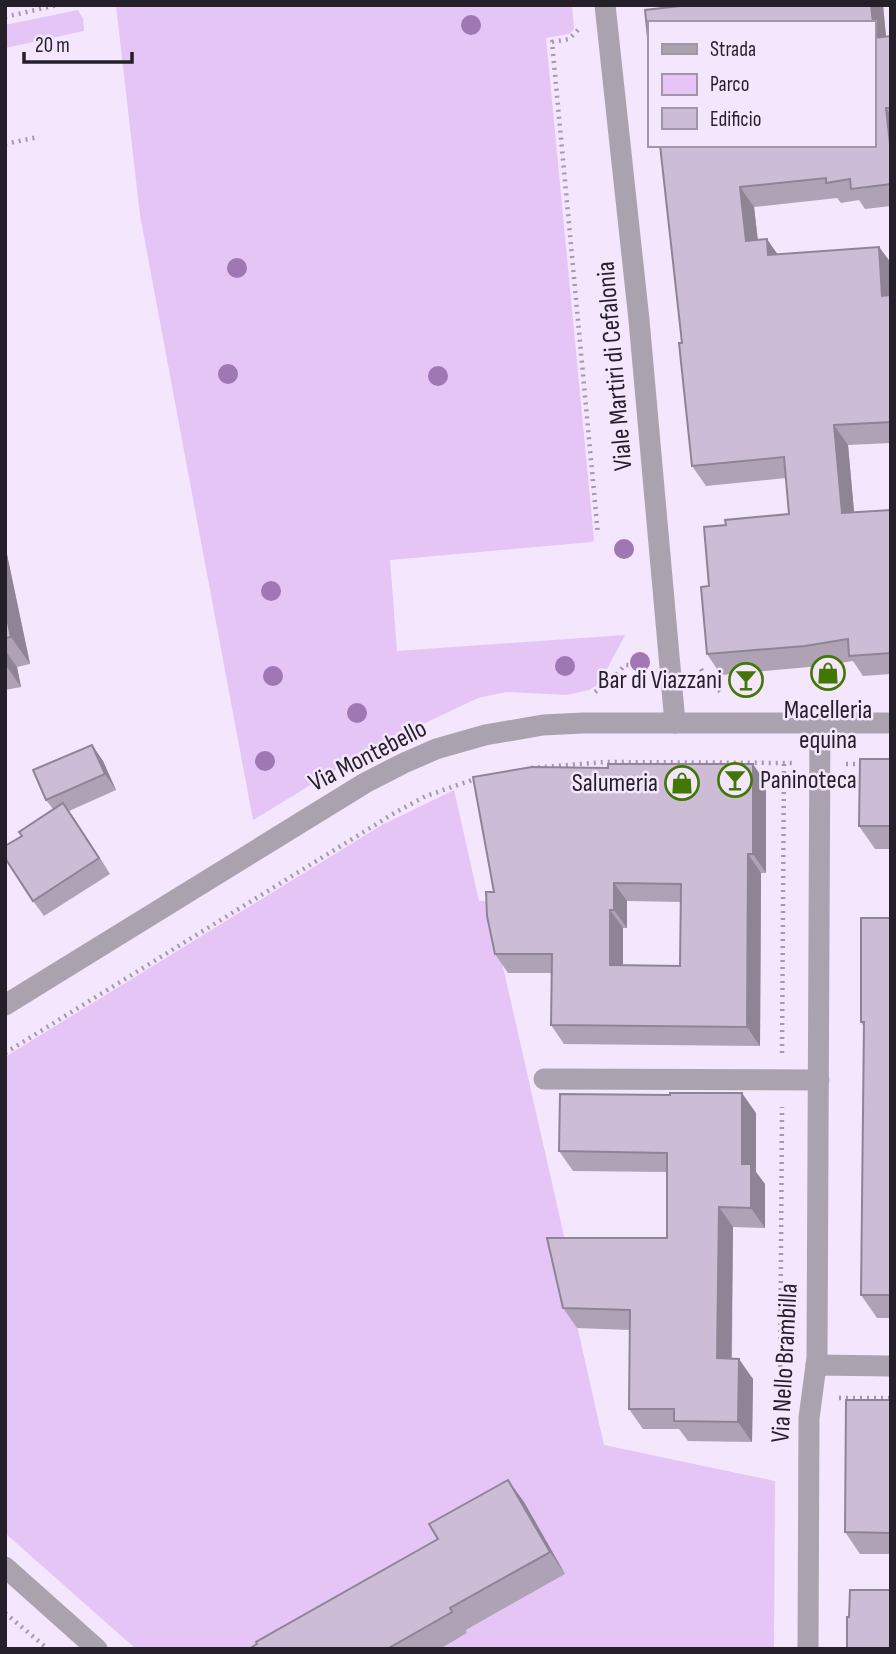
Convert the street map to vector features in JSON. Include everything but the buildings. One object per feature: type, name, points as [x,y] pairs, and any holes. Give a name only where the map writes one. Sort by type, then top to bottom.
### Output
[{"type":"street","name":"Viale Martiri di Cefalonia","points":[[605,5],[640,333],[675,723]]},
{"type":"street","name":"Via Montebello","points":[[5,1004],[365,783],[419,756],[485,735],[529,726],[571,723],[891,723]]},
{"type":"street","name":"Via Nello Brambilla","points":[[808,1649],[809,1418],[816,1365],[820,723]]},
{"type":"street","points":[[544,1079],[819,1080]]},
{"type":"street","points":[[816,1365],[891,1366]]},
{"type":"street","points":[[5,1567],[97,1649]]},
{"type":"street","points":[[801,1649],[808,1618]]},
{"type":"path","points":[[5,16],[57,5]]},
{"type":"path","points":[[579,28],[569,39],[552,42],[598,535]]},
{"type":"path","points":[[5,144],[38,137]]},
{"type":"path","points":[[699,663],[707,680],[723,694],[733,698]]},
{"type":"path","points":[[527,768],[605,762],[785,763],[780,1399]]},
{"type":"path","points":[[5,1053],[396,812],[426,796],[487,775]]},
{"type":"path","points":[[838,1398],[891,1398]]},
{"type":"path","points":[[5,1614],[48,1649]]},
{"type":"green space","points":[[116,5],[572,5],[574,29],[569,34],[546,38],[594,540],[390,560],[397,651],[625,635],[599,684],[589,690],[567,695],[506,692],[478,698],[368,750],[253,820],[140,215]]},
{"type":"green space","points":[[78,10],[83,19],[84,31],[5,48],[5,25]]},
{"type":"green space","points":[[454,790],[479,901],[488,901],[569,1258],[562,1259],[604,1445],[775,1481],[774,1648],[440,1649],[467,1633],[466,1630],[565,1574],[523,1502],[297,1649],[136,1649],[5,1533],[5,1057],[382,825]]},
{"type":"place","name":"Macelleria equina","points":[[828,673]]},
{"type":"place","name":"Bar di Viazzani","points":[[746,680]]},
{"type":"place","name":"Paninoteca","points":[[735,780]]},
{"type":"place","name":"Salumeria","points":[[682,783]]}]
